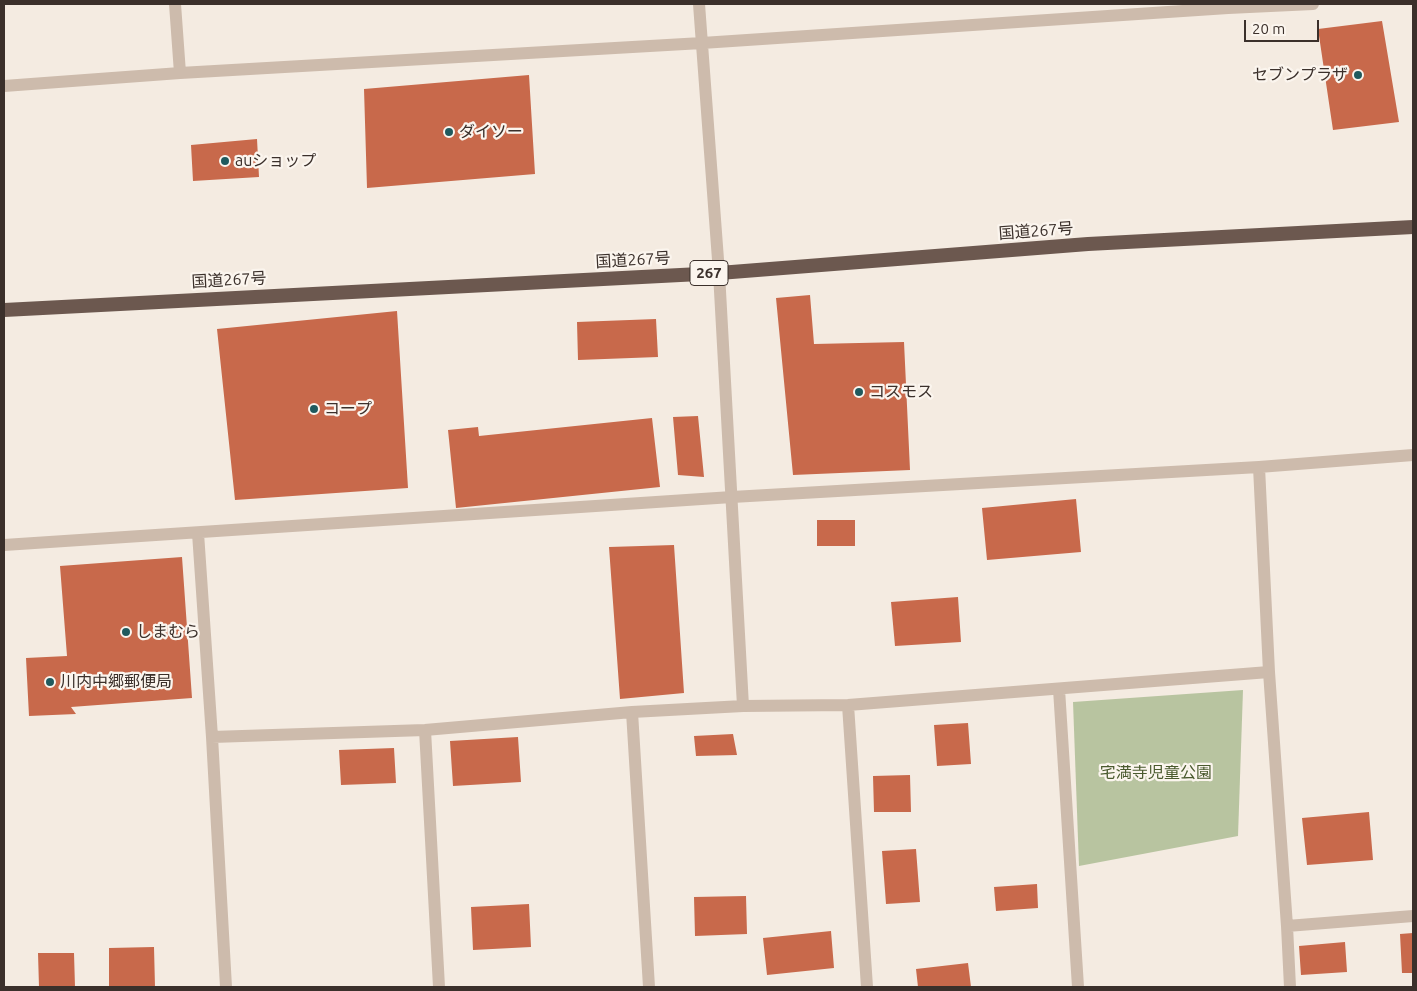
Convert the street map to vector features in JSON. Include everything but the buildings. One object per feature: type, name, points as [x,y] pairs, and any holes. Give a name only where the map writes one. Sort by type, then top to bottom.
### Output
[{"type":"highway","name":"国道267号","points":[[4,310],[719,273],[1088,244],[1413,228]]},
{"type":"street","points":[[175,4],[180,73]]},
{"type":"street","points":[[699,4],[719,273],[743,706]]},
{"type":"street","points":[[4,86],[180,73],[702,43],[1228,6],[1314,4]]},
{"type":"street","points":[[4,545],[732,497],[1259,467],[1413,455]]},
{"type":"street","points":[[1259,467],[1269,672],[1290,987]]},
{"type":"street","points":[[198,533],[226,987]]},
{"type":"street","points":[[212,737],[425,730],[632,712],[743,706],[848,705],[1269,672]]},
{"type":"street","points":[[1059,689],[1078,987]]},
{"type":"street","points":[[848,705],[867,987]]},
{"type":"street","points":[[632,712],[649,987]]},
{"type":"street","points":[[425,730],[439,987]]},
{"type":"street","points":[[1287,926],[1413,916]]},
{"type":"green space","name":"宅満寺児童公園","points":[[1243,690],[1238,836],[1079,866],[1073,702]]},
{"type":"place","name":"セブンプラザ","points":[[1358,75]]},
{"type":"place","name":"ダイソー","points":[[449,132]]},
{"type":"place","name":"auショップ","points":[[225,161]]},
{"type":"place","name":"コスモス","points":[[859,392]]},
{"type":"place","name":"コープ","points":[[314,409]]},
{"type":"place","name":"しまむら","points":[[126,632]]},
{"type":"place","name":"川内中郷郵便局","points":[[50,682]]}]
